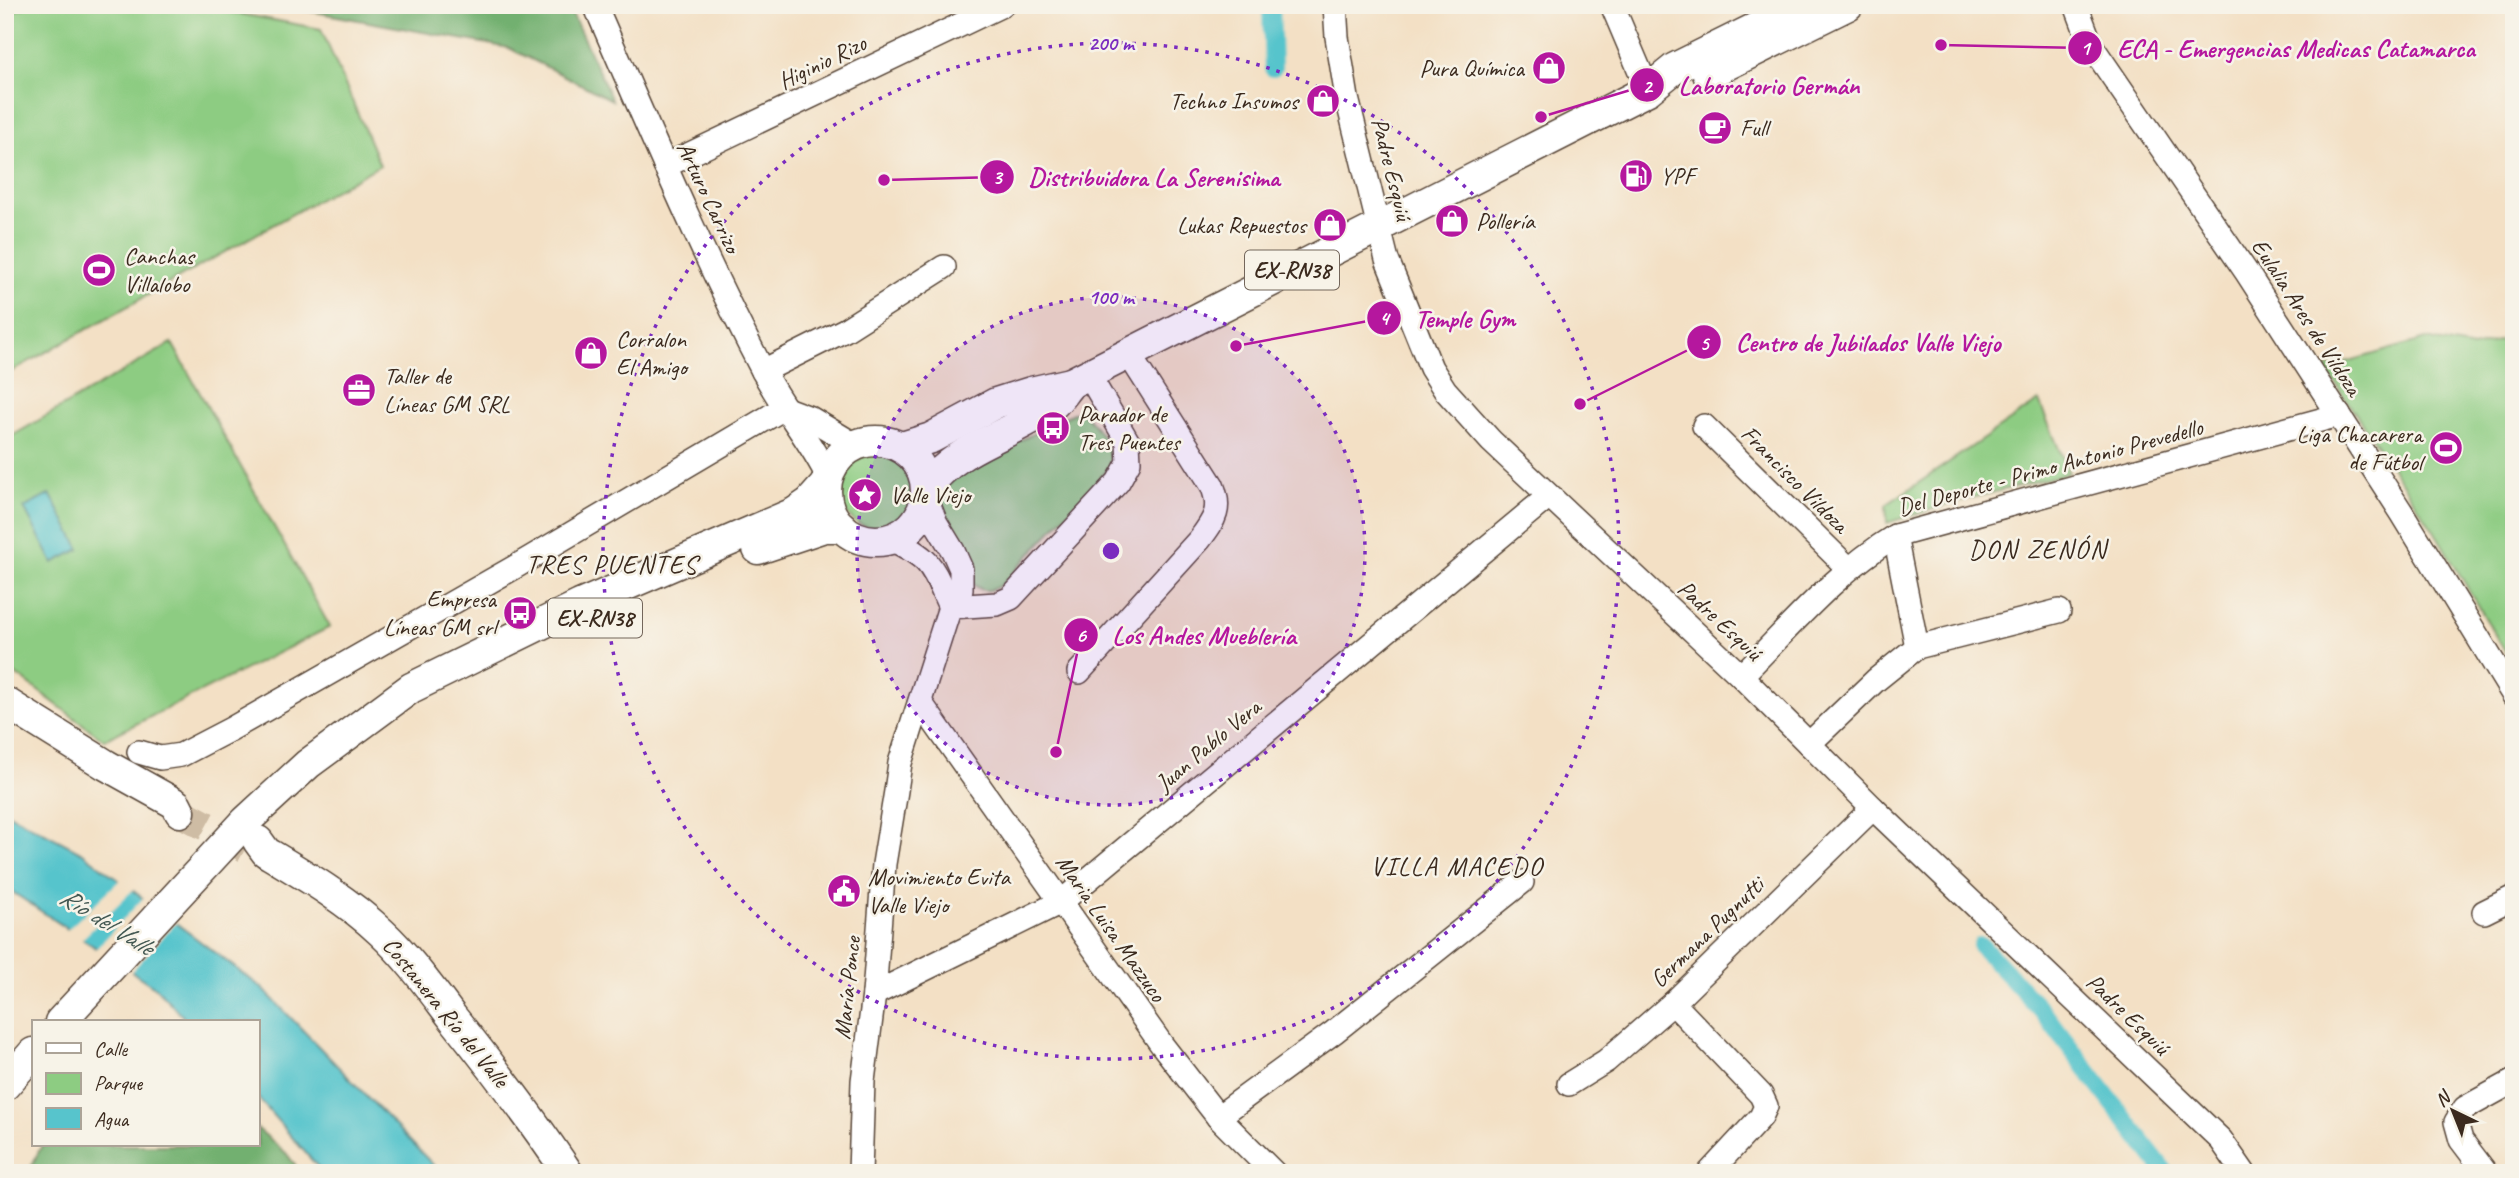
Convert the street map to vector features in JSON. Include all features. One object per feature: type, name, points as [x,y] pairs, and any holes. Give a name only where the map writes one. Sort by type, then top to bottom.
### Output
[{"type":"main road","name":"EX-RN38","points":[[68,1013],[214,853],[308,764],[411,688],[580,605],[794,513],[810,502],[827,481],[840,455],[855,445],[874,440],[888,441],[902,447],[932,438],[996,403],[1079,378],[1648,90],[1675,68],[1802,5]]},
{"type":"main road","name":"EX-RN38","points":[[1648,90],[1683,87],[1848,5]]},
{"type":"main road","name":"EX-RN38","points":[[891,539],[913,525],[922,513],[926,493],[939,471],[954,459],[1051,407],[1079,378]]},
{"type":"main road","points":[[902,447],[914,456],[922,469],[926,493]]},
{"type":"main road","points":[[827,481],[827,501],[832,515],[842,527],[865,540],[891,539]]},
{"type":"main road","name":"EX-RN38","points":[[356,731],[587,621],[726,561],[824,527],[842,527]]},
{"type":"main road","points":[[5,702],[106,765],[180,806]]},
{"type":"main road","name":"Costanera Río del Valle","points":[[259,849],[342,901],[383,933],[413,966],[483,1055],[568,1173]]},
{"type":"main road","points":[[5,1085],[32,1054]]},
{"type":"street","name":"Arturo Carrizo","points":[[595,5],[665,166],[763,371],[783,408],[817,454],[827,481]]},
{"type":"street","name":"Higinio Rizo","points":[[665,166],[974,11],[1002,5]]},
{"type":"street","name":"Padre Esquiú","points":[[1335,5],[1337,37],[1348,98],[1387,260],[1431,369],[1462,411],[1741,676],[1873,808],[2221,1140],[2244,1173]]},
{"type":"street","points":[[1612,5],[1648,90]]},
{"type":"street","name":"Eulalia Ares de Vildoza","points":[[2076,5],[2091,44],[2247,273],[2514,696]]},
{"type":"street","points":[[763,371],[845,330],[944,267]]},
{"type":"street","points":[[1079,672],[1200,539],[1214,520],[1218,499],[1212,485],[1128,353]]},
{"type":"street","points":[[891,539],[919,553],[934,569],[950,607],[997,604],[1010,597],[1118,482],[1129,462],[1128,442],[1079,378]]},
{"type":"street","points":[[139,752],[160,758],[181,755],[231,729],[514,567],[783,408],[810,418],[855,445]]},
{"type":"street","name":"Del Deporte - Primo Antonio Prevedello","points":[[1741,676],[1848,569],[1869,551],[1895,536],[2339,415]]},
{"type":"street","name":"Francisco Vildoza","points":[[1704,426],[1848,569]]},
{"type":"street","name":"María Ponce","points":[[860,1173],[863,1081],[874,994],[884,864],[900,763],[950,607],[961,590],[961,569],[936,523],[926,493]]},
{"type":"street","name":"Juan Pablo Vera","points":[[874,994],[1061,902],[1549,496]]},
{"type":"street","points":[[1895,536],[1917,647]]},
{"type":"street","points":[[1808,744],[1876,680],[1917,647],[2059,611]]},
{"type":"street","name":"Maria Luisa Mazzuco","points":[[920,702],[1162,1045],[1218,1117],[1274,1173]]},
{"type":"street","name":"Germana Pugnutti","points":[[1569,1084],[1606,1060],[1673,1003],[1873,808]]},
{"type":"street","points":[[1218,1117],[1334,1032],[1522,882]]},
{"type":"street","points":[[2484,912],[2514,897]]},
{"type":"street","points":[[1673,1003],[1761,1095],[1766,1106],[1761,1117],[1709,1173]]},
{"type":"street","points":[[2486,1173],[2461,1140],[2456,1122],[2465,1108],[2514,1081]]},
{"type":"green space","name":"Canchas Villalobo","points":[[31,5],[193,5],[321,29],[380,165],[5,375],[5,14]]},
{"type":"green space","points":[[277,5],[568,5],[612,100],[509,48]]},
{"type":"green space","name":"Liga Chacarera de Fútbol","points":[[2514,336],[2514,667],[2433,529],[2325,368],[2426,339],[2473,348]]},
{"type":"green space","points":[[172,343],[330,627],[104,740],[5,666],[5,440]]},
{"type":"green space","points":[[2039,401],[2069,473],[1887,523],[1886,505]]},
{"type":"green space","points":[[1073,413],[1083,413],[1098,431],[1107,445],[1110,467],[1004,583],[988,590],[977,587],[940,519],[936,489],[944,473],[1025,438]]},
{"type":"green space","points":[[876,454],[897,460],[907,470],[913,491],[907,512],[897,522],[876,528],[855,522],[845,512],[839,491],[845,470],[855,460]]},
{"type":"green space","points":[[259,1130],[286,1153],[301,1173],[28,1173],[42,1146],[259,1146]]},
{"type":"water","points":[[50,494],[80,549],[53,563],[24,508]]},
{"type":"water","name":"Río del Valle","points":[[5,812],[83,853],[262,988],[441,1173],[323,1173],[259,1099],[259,1020],[186,1020],[156,988],[5,887]]},
{"type":"pier","points":[[122,878],[135,888],[80,941],[66,931]]},
{"type":"pier","points":[[145,896],[178,921],[129,974],[94,951]]},
{"type":"waterway","points":[[1271,5],[1273,68]]},
{"type":"waterway","points":[[1981,946],[2043,1012],[2166,1173]]},
{"type":"tunnel","points":[[180,812],[254,852]]},
{"type":"place","name":"ECA - Emergencias Medicas Catamarca","points":[[1941,45]]},
{"type":"place","name":"Pura Química","points":[[1549,68]]},
{"type":"place","name":"Techno Insumos","points":[[1323,101]]},
{"type":"place","name":"Laboratorio Germán","points":[[1541,117]]},
{"type":"place","name":"Full","points":[[1715,128]]},
{"type":"place","name":"YPF","points":[[1636,176]]},
{"type":"place","name":"Distribuidora La Serenisima","points":[[884,180]]},
{"type":"place","name":"Pollería","points":[[1452,221]]},
{"type":"place","name":"Lukas Repuestos","points":[[1330,225]]},
{"type":"place","name":"Canchas Villalobo","points":[[99,270]]},
{"type":"place","name":"Temple Gym","points":[[1236,346]]},
{"type":"place","name":"Corralon El Amigo","points":[[591,353]]},
{"type":"place","name":"Taller de Líneas GM SRL","points":[[359,390]]},
{"type":"place","name":"Centro de Jubilados Valle Viejo","points":[[1580,404]]},
{"type":"place","name":"Parador de Tres Puentes","points":[[1053,428]]},
{"type":"place","name":"Liga Chacarera de Fútbol","points":[[2446,448]]},
{"type":"place","name":"Valle Viejo","points":[[865,495]]},
{"type":"place","name":"Empresa Líneas GM srl","points":[[520,613]]},
{"type":"place","name":"Los Andes Mueblería","points":[[1056,752]]},
{"type":"place","name":"Movimiento Evita Valle Viejo","points":[[844,891]]},
{"type":"district","name":"DON ZENÓN","points":[[2038,549]]},
{"type":"district","name":"TRES PUENTES","points":[[612,564]]},
{"type":"district","name":"VILLA MACEDO","points":[[1457,866]]}]
